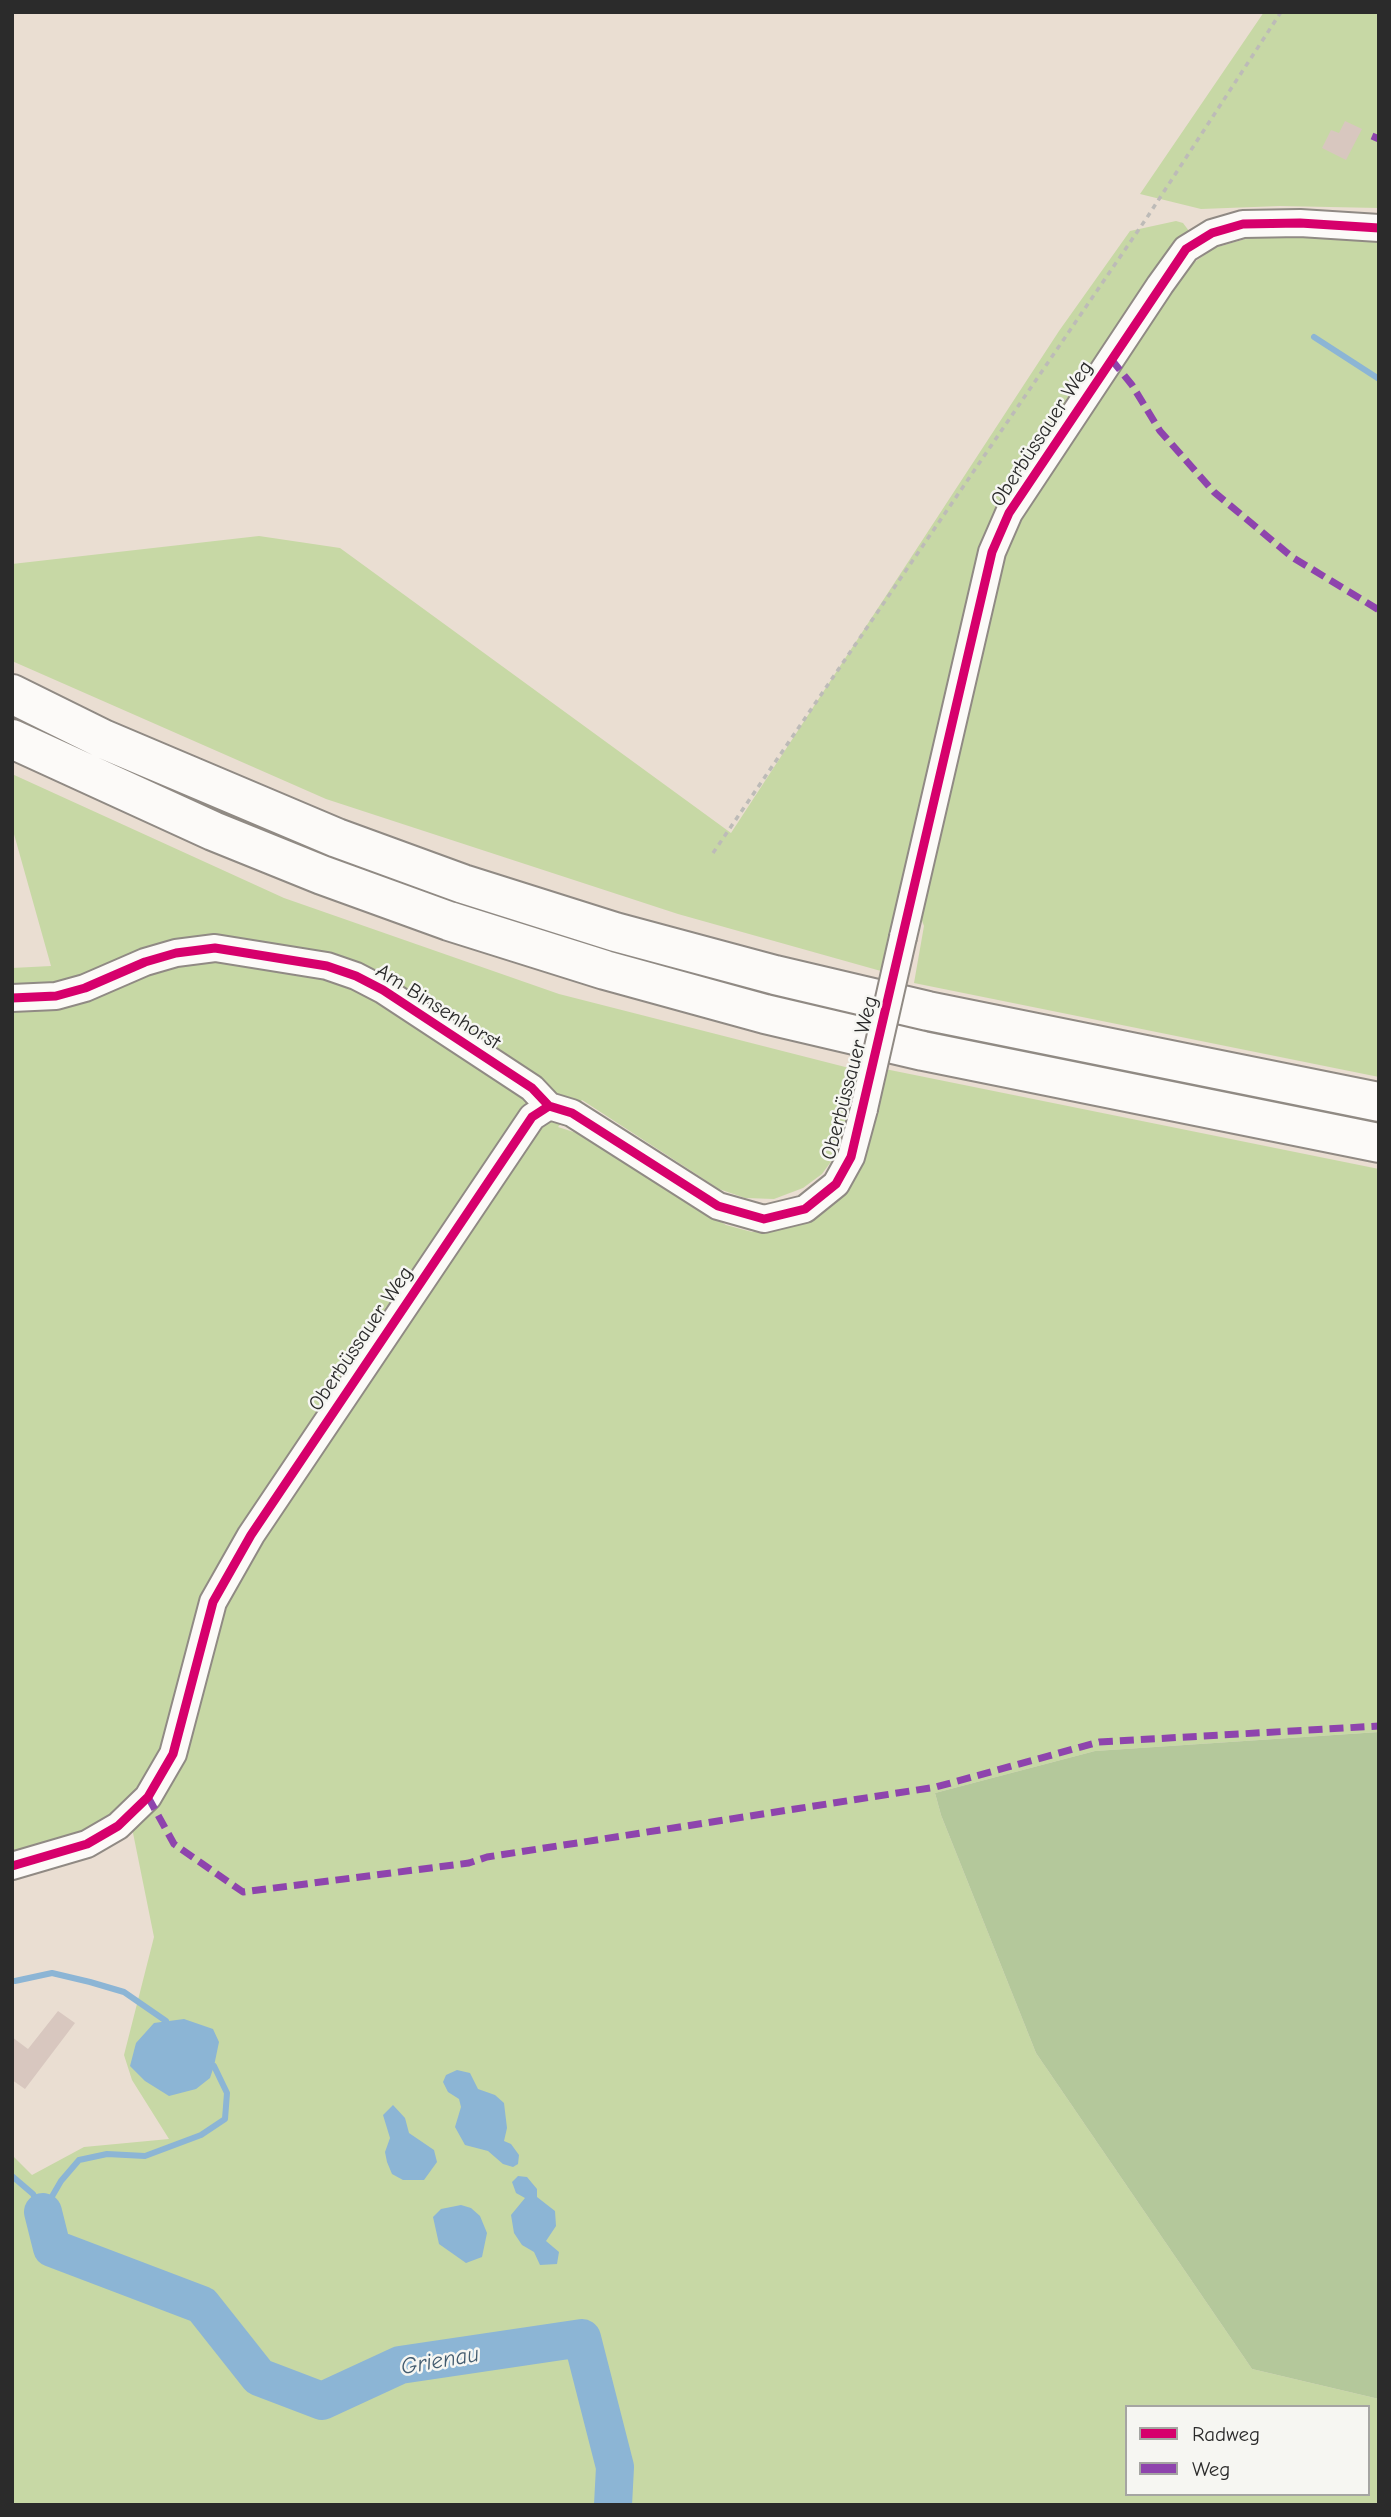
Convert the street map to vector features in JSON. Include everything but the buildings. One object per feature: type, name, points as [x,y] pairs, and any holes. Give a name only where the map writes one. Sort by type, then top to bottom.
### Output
[{"type":"highway","points":[[12,694],[190,778],[337,838],[463,884],[615,932],[775,975],[928,1011],[1379,1102]]},
{"type":"highway","points":[[12,739],[213,831],[322,875],[449,921],[605,971],[765,1014],[923,1051],[1379,1143]]},
{"type":"street","name":"Oberbüssauer Weg","points":[[12,1866],[87,1844],[118,1826],[148,1797],[173,1754],[213,1602],[251,1535],[532,1117],[549,1106],[572,1113],[718,1206],[764,1219],[788,1216],[805,1209],[836,1184],[851,1157],[864,1109],[992,552],[1009,513],[1186,249],[1212,233],[1264,222],[1379,228]]},
{"type":"street","name":"Am Binsenhorst","points":[[12,998],[56,996],[176,953],[215,947],[290,958],[356,976],[383,990],[532,1087],[549,1106]]},
{"type":"path","points":[[713,853],[1148,216],[1281,12]]},
{"type":"green space","points":[[1264,12],[1379,12],[1379,208],[1280,206],[1201,209],[1140,194]]},
{"type":"green space","points":[[1176,221],[1183,223],[1189,231],[999,518],[888,973],[678,914],[326,799],[12,661],[12,564],[259,536],[340,548],[731,833],[1059,331],[1130,231]]},
{"type":"green space","points":[[1284,235],[1379,242],[1379,1077],[914,983],[924,926],[921,918],[997,569],[1020,514],[1181,272],[1214,248],[1249,238]]},
{"type":"green space","points":[[12,774],[284,898],[559,994],[861,1071],[849,1123],[838,1152],[822,1174],[803,1188],[774,1199],[745,1198],[719,1189],[582,1100],[558,1127],[586,1136],[726,1225],[752,1232],[802,1223],[827,1210],[848,1191],[863,1160],[885,1069],[1379,1169],[1379,1732],[1095,1751],[935,1793],[941,1815],[1036,2053],[1252,2369],[1379,2399],[1379,2505],[12,2505],[12,2155],[32,2175],[84,2147],[169,2139],[132,2080],[124,2055],[154,1937],[131,1823],[12,1866],[12,968],[51,966],[12,827]]},
{"type":"green space","points":[[1379,1732],[1379,2399],[1252,2369],[1036,2053],[941,1815],[935,1793],[1095,1751]]},
{"type":"water","points":[[184,2019],[213,2029],[219,2042],[210,2078],[196,2089],[169,2096],[145,2081],[130,2066],[136,2043],[154,2023]]},
{"type":"water","points":[[457,2070],[470,2073],[478,2089],[495,2095],[504,2103],[507,2128],[504,2141],[511,2144],[519,2155],[518,2164],[513,2167],[503,2164],[488,2151],[465,2145],[455,2127],[461,2107],[459,2099],[448,2092],[443,2082],[446,2075]]},
{"type":"water","points":[[393,2105],[405,2118],[409,2133],[434,2150],[437,2162],[424,2180],[403,2180],[392,2174],[387,2162],[385,2152],[390,2138],[383,2115]]},
{"type":"water","points":[[518,2176],[527,2177],[537,2189],[537,2197],[555,2211],[556,2226],[546,2241],[559,2252],[557,2264],[540,2265],[534,2252],[522,2245],[514,2233],[511,2215],[525,2198],[516,2193],[512,2182]]},
{"type":"water","points":[[461,2205],[471,2208],[480,2216],[487,2233],[482,2257],[466,2263],[439,2244],[433,2217],[441,2209]]},
{"type":"waterway","points":[[1314,337],[1379,379]]},
{"type":"waterway","points":[[15,1981],[52,1973],[90,1982],[124,1992],[166,2021]]},
{"type":"waterway","name":"Grienau","points":[[43,2212],[61,2181],[79,2160],[107,2154],[145,2156],[201,2135],[225,2119],[227,2093],[214,2066]]},
{"type":"waterway","name":"Grienau","points":[[12,2176],[33,2194],[43,2212]]},
{"type":"waterway","name":"Grienau","points":[[43,2212],[52,2248],[202,2305],[259,2377],[322,2401],[400,2365],[582,2338],[615,2467],[613,2505]]},
{"type":"marked path","points":[[1372,136],[1379,139]]},
{"type":"marked path","points":[[1111,359],[1132,385],[1160,431],[1214,492],[1292,557],[1379,610]]},
{"type":"marked path","points":[[148,1797],[174,1844],[243,1892],[469,1863],[487,1857],[936,1787],[1099,1742],[1379,1726]]},
{"type":"cycle path","points":[[12,998],[56,996],[85,988],[145,962],[176,953],[215,948],[327,966],[356,976],[383,990],[532,1088],[549,1106],[572,1113],[718,1206],[764,1219],[805,1209],[836,1184],[851,1157],[992,552],[1009,513],[1186,249],[1212,233],[1243,224],[1300,223],[1379,228]]},
{"type":"cycle path","points":[[12,1866],[87,1844],[118,1826],[148,1797],[173,1754],[213,1602],[251,1535],[532,1117],[549,1106]]}]
